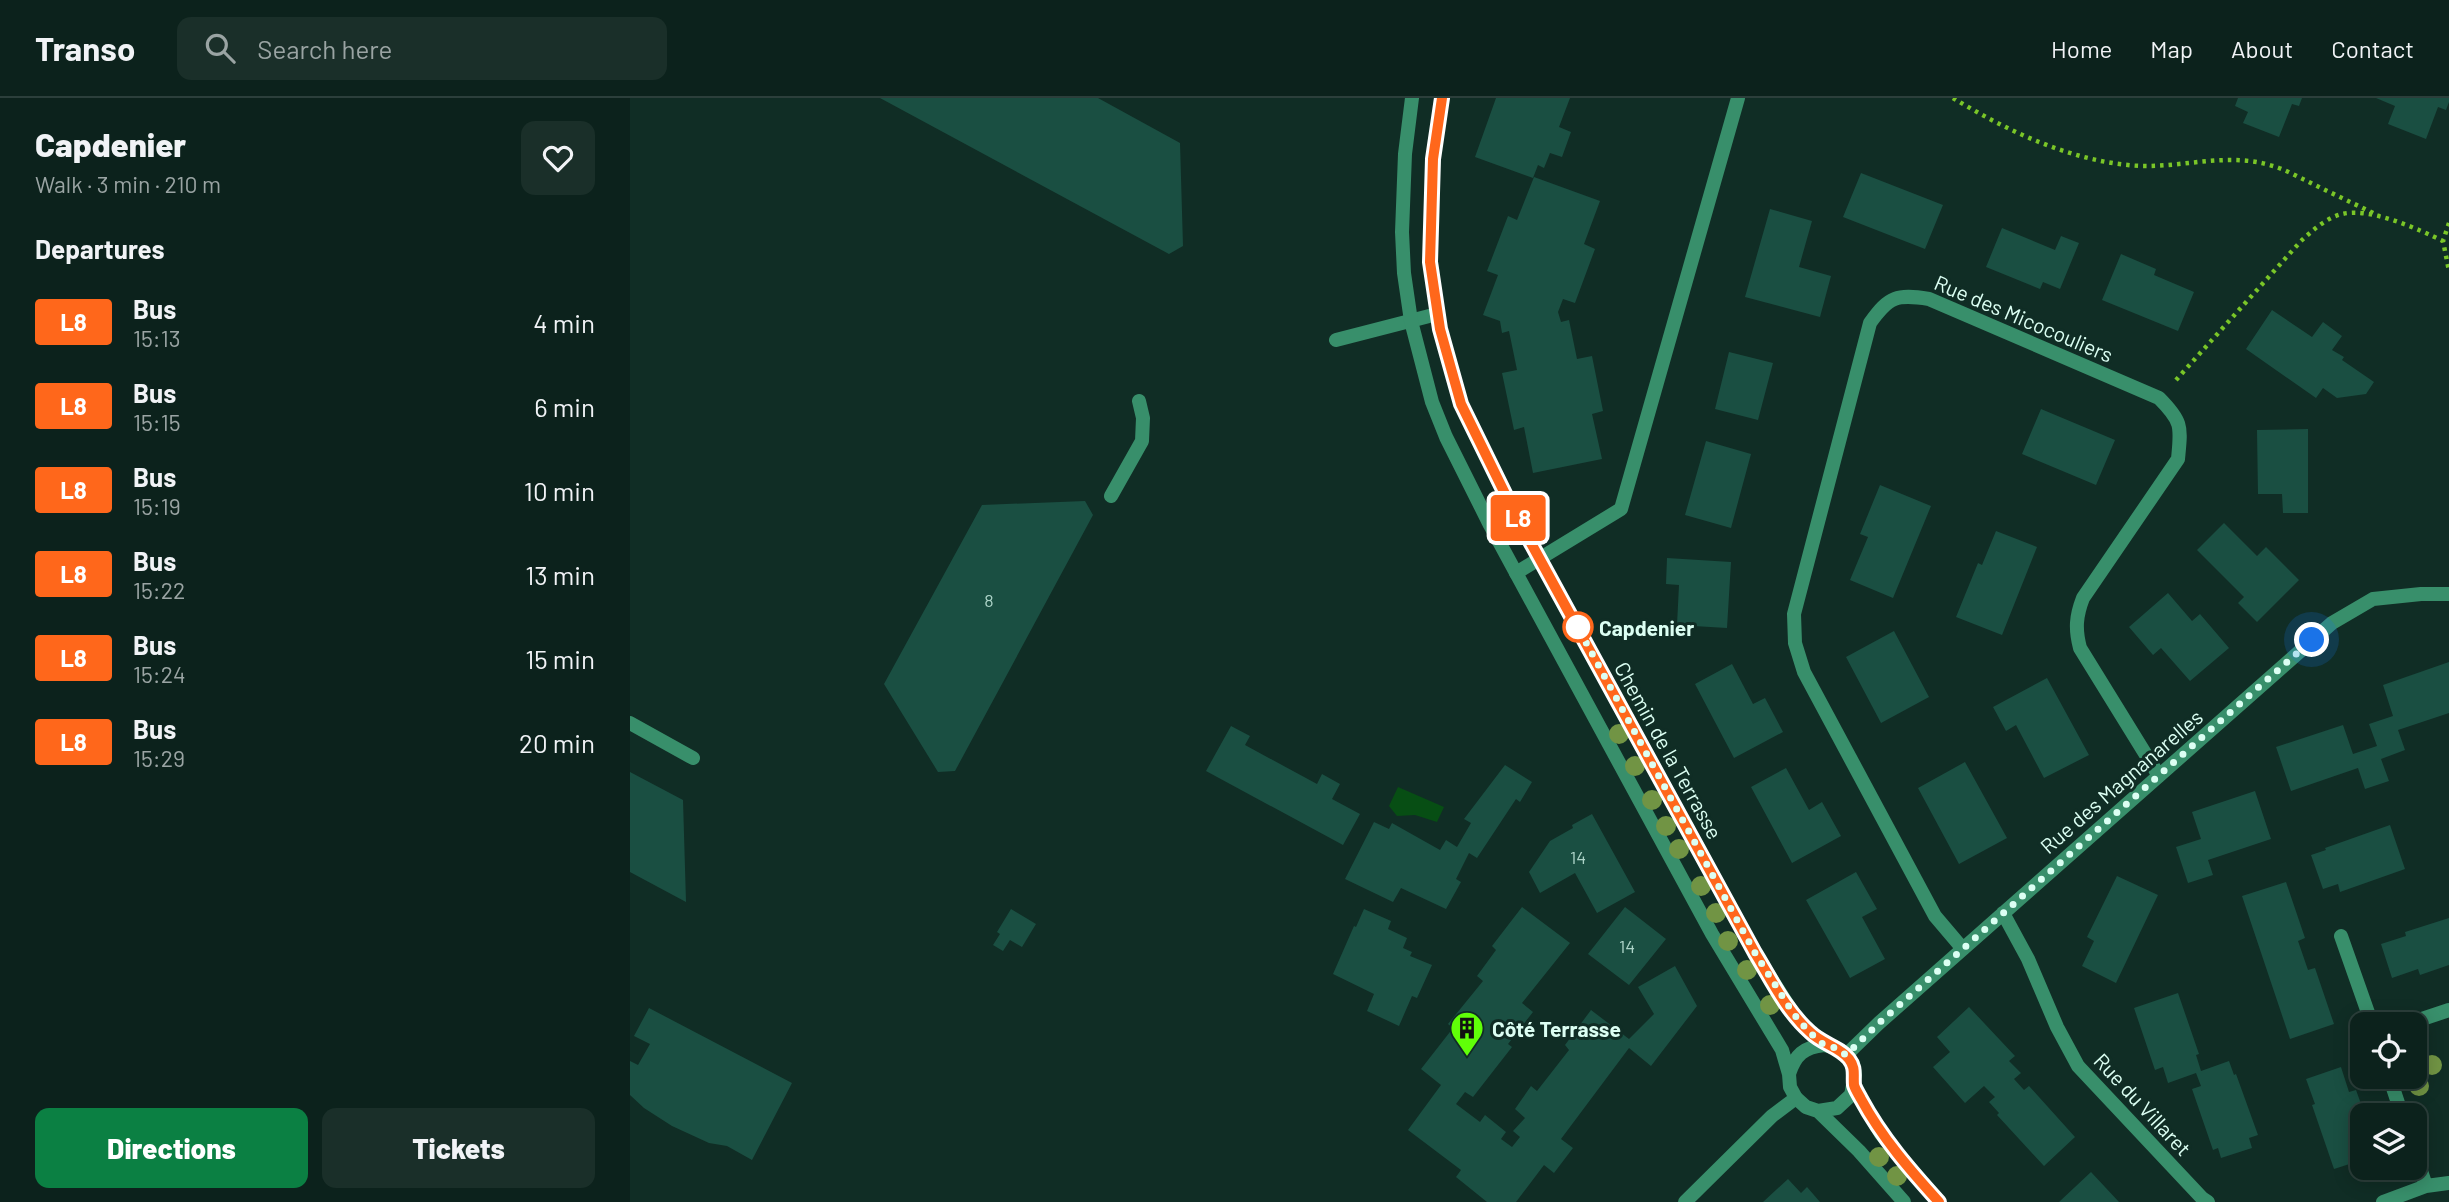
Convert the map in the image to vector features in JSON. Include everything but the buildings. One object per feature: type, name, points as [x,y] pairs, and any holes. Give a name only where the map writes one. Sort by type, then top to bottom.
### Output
[{"type":"street","points":[[1412,98],[1405,153],[1402,232],[1404,274],[1411,321],[1432,402],[1446,437],[1516,573],[1712,934],[1776,1039],[1789,1074],[1790,1087],[1805,1107],[1818,1111],[1837,1108],[1851,1095],[1855,1075],[1853,1064],[1846,1055]]},
{"type":"street","name":"Chemin de la Terrasse","points":[[1442,98],[1433,159],[1430,262],[1437,314],[1461,404],[1514,512],[1755,953],[1793,1013],[1808,1031],[1824,1045],[1836,1048],[1846,1055]]},
{"type":"street","points":[[1516,573],[1621,509],[1738,98]]},
{"type":"street","name":"Rue des Micocouliers","points":[[1963,949],[1935,916],[1804,672],[1795,643],[1794,614],[1870,323],[1883,304],[1906,295],[1929,299],[2159,398]]},
{"type":"street","points":[[1336,340],[1437,314]]},
{"type":"street","points":[[2159,398],[2175,414],[2180,432],[2178,459],[2083,598],[2076,615],[2076,633],[2080,648],[2159,776]]},
{"type":"street","points":[[1111,496],[1142,441],[1143,418],[1139,401]]},
{"type":"street","name":"Rue des Magnanarelles","points":[[1846,1055],[2332,622],[2373,600],[2421,594],[2449,594]]},
{"type":"street","points":[[630,723],[693,758]]},
{"type":"street","name":"Rue du Villaret","points":[[2003,913],[2028,959],[2057,1027],[2078,1066],[2208,1202]]},
{"type":"street","points":[[2342,936],[2368,1012]]},
{"type":"street","points":[[2427,1020],[2447,1016]]},
{"type":"street","points":[[1789,1074],[1793,1062],[1801,1052],[1812,1046],[1824,1045]]},
{"type":"street","points":[[1854,1086],[1881,1134],[1939,1202]]},
{"type":"street","points":[[1685,1202],[1772,1116],[1796,1098]]},
{"type":"street","points":[[1818,1111],[1905,1202]]},
{"type":"street","points":[[2424,1180],[2426,1186]]},
{"type":"street","points":[[2383,1202],[2426,1186],[2449,1183]]},
{"type":"path","points":[[1953,98],[2054,148],[2098,162],[2141,166],[2232,158],[2273,166],[2379,216],[2410,225],[2443,240]]},
{"type":"path","points":[[2159,398],[2301,241],[2321,224],[2343,214],[2379,216]]},
{"type":"path","points":[[2449,223],[2443,240],[2449,271]]},
{"type":"shaded area","points":[[1398,787],[1444,807],[1437,822],[1415,815],[1397,816],[1389,806]]},
{"type":"bus line","name":"L8","points":[[1442,98],[1433,159],[1430,262],[1440,329],[1461,404],[1514,512],[1755,953],[1793,1013],[1808,1031],[1824,1045],[1836,1048],[1846,1055],[1853,1064],[1854,1086],[1881,1134],[1939,1202]]},
{"type":"place","name":"Capdenier","points":[[1578,627]]},
{"type":"place","name":"Côté Terrasse","points":[[1467,1058]]},
{"type":"route","points":[[1578,627],[1576,624],[1755,953],[1793,1013],[1808,1031],[1824,1045],[1836,1048],[1846,1055],[2312,640]]}]
